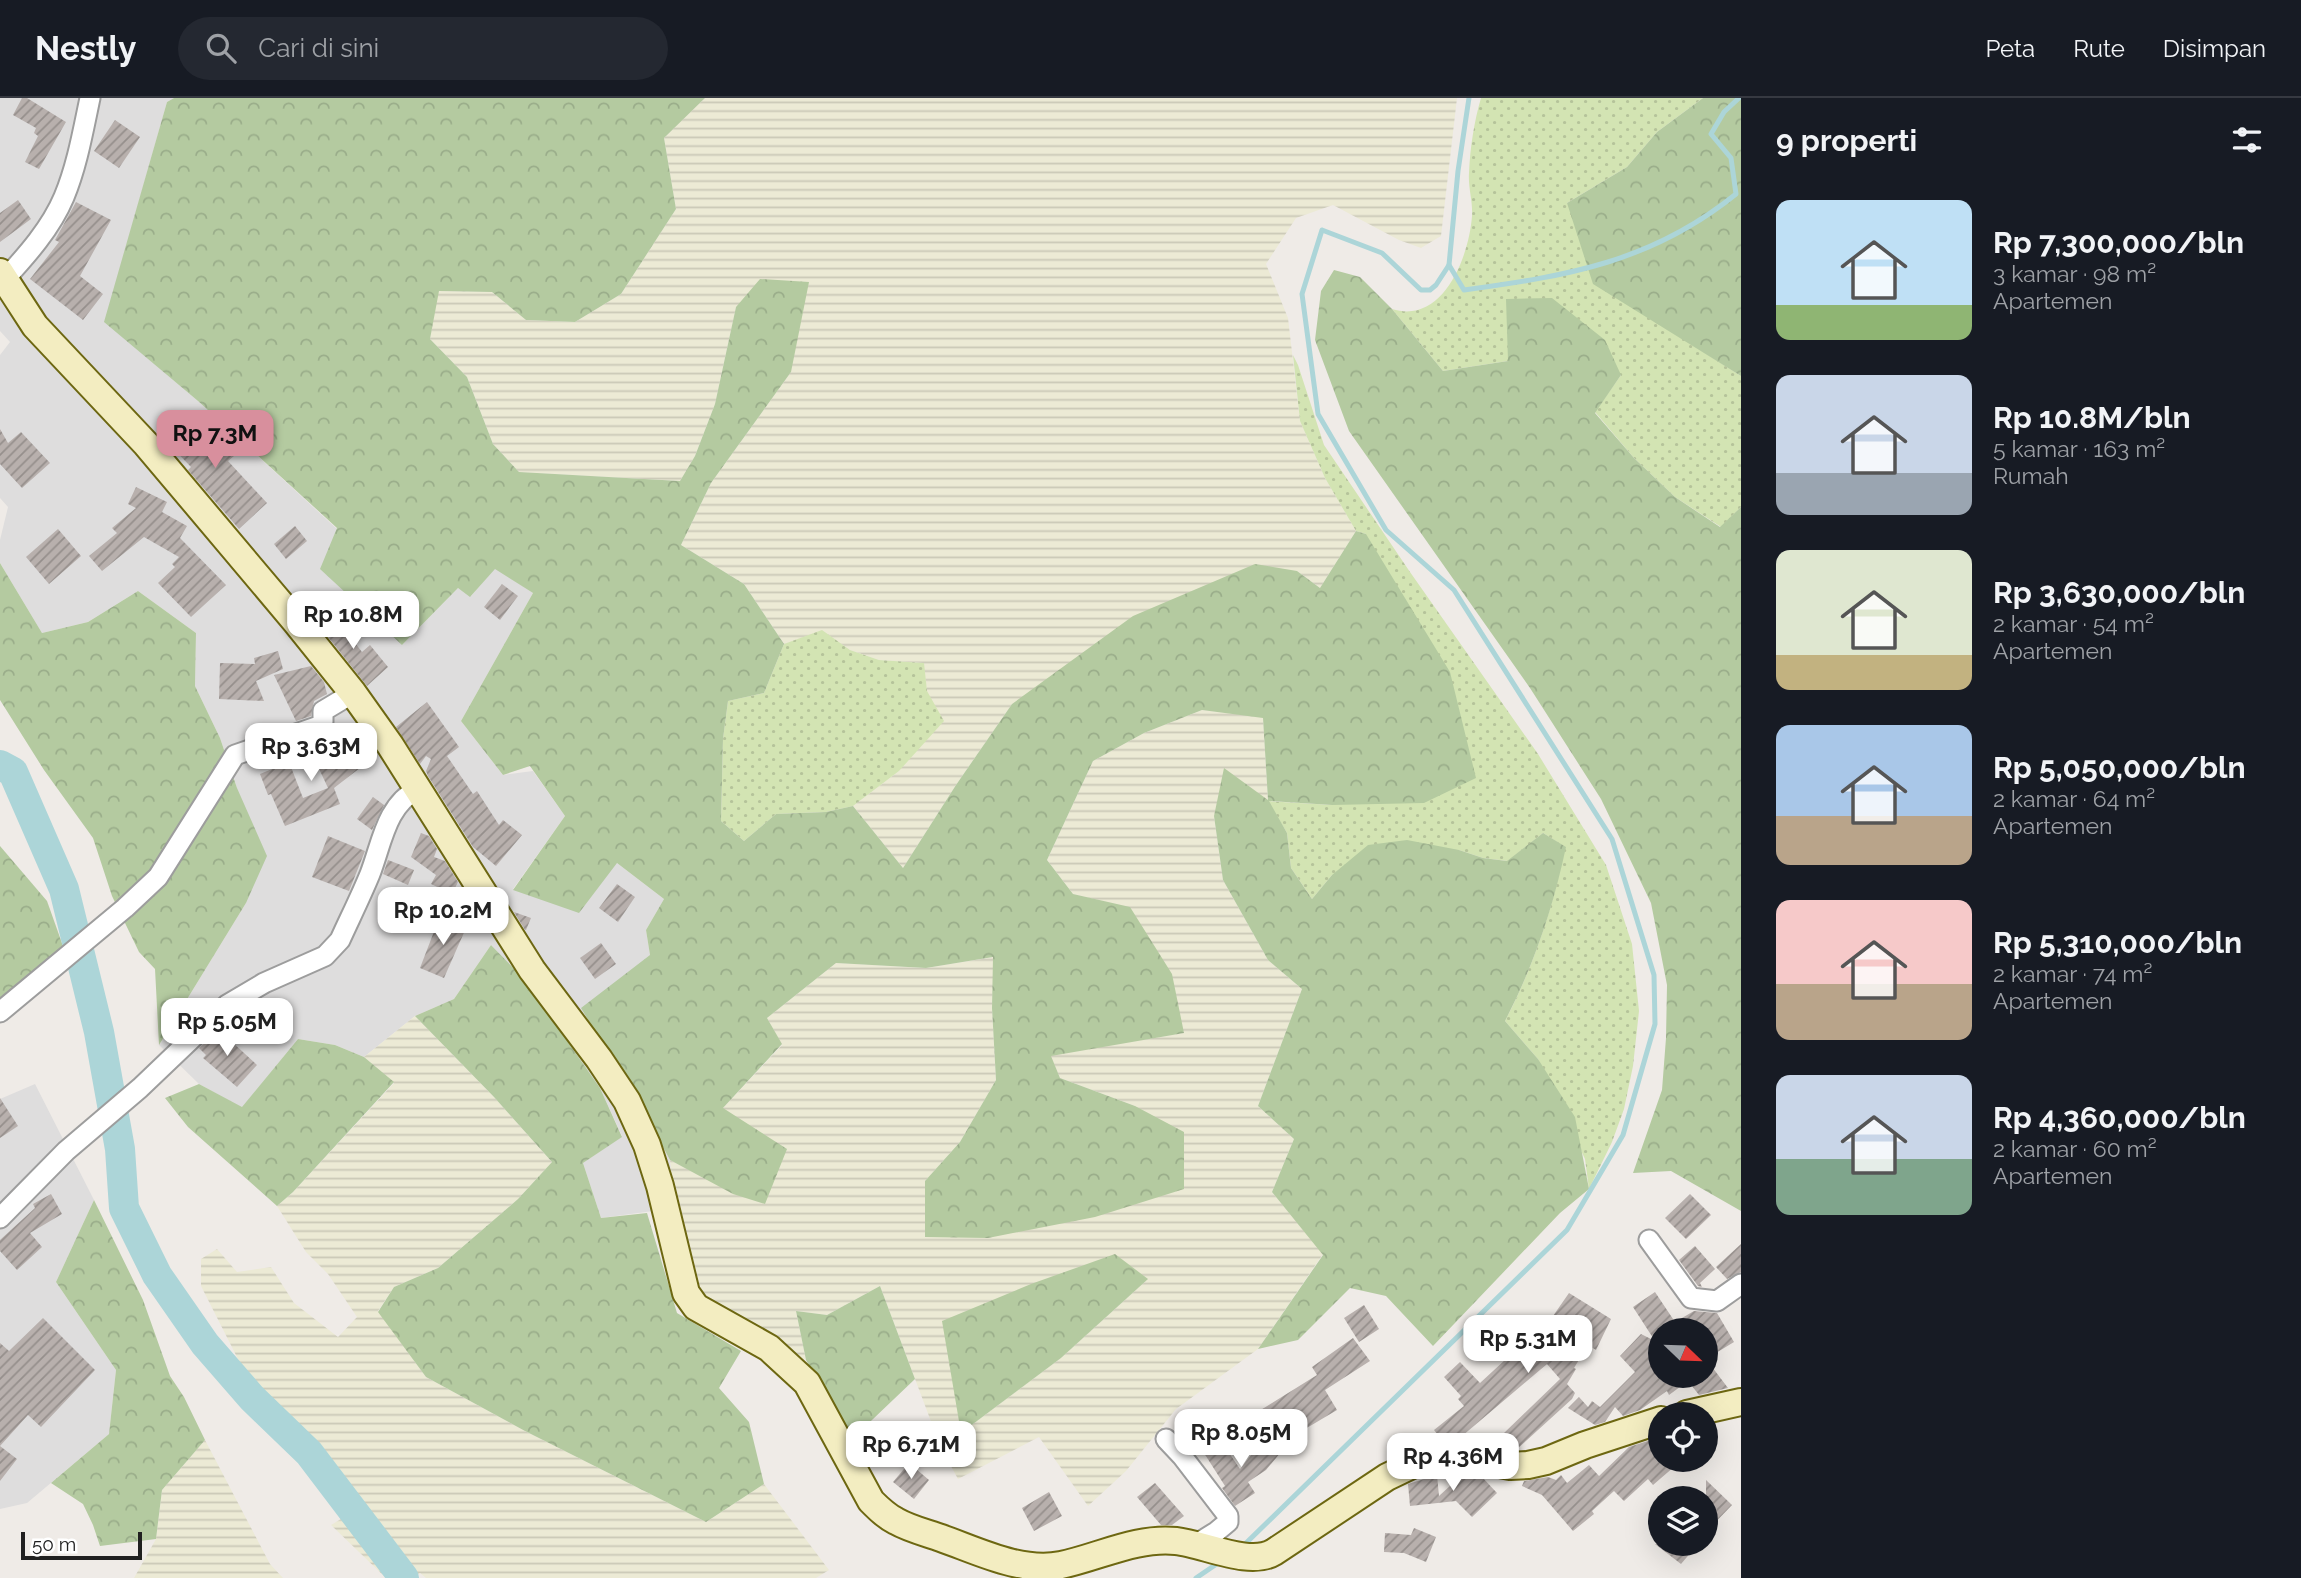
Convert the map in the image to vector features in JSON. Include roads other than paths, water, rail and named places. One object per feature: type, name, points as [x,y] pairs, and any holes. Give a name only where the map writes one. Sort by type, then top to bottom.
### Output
[{"type":"street","points":[[90,98],[63,198],[30,252],[2,276],[35,326],[146,444],[353,693],[418,789],[532,970],[627,1101],[647,1145],[686,1293],[691,1301],[696,1307],[769,1348],[807,1384],[876,1507],[897,1522],[992,1556],[1031,1566],[1058,1566],[1144,1541],[1175,1541],[1256,1559],[1274,1552],[1387,1477],[1412,1465],[1454,1458],[1510,1466],[1528,1465],[1648,1424]]},
{"type":"street","points":[[0,1012],[125,908],[158,877],[235,755],[319,726],[323,722],[323,710],[353,693]]},
{"type":"street","points":[[0,1218],[66,1151],[236,998],[325,956],[340,940],[370,874],[389,819],[406,795],[418,789]]},
{"type":"street","points":[[1649,1240],[1691,1298],[1717,1301],[1741,1284]]},
{"type":"street","points":[[1718,1407],[1741,1402]]},
{"type":"street","points":[[1166,1439],[1228,1516],[1228,1522],[1201,1546]]},
{"type":"waterway","points":[[1243,1546],[1567,1230],[1623,1135],[1655,1024],[1654,975],[1612,839],[1454,590],[1386,530],[1318,414],[1302,294],[1322,230],[1382,253],[1421,290],[1430,290],[1436,285],[1449,265],[1458,171],[1469,98]]},
{"type":"waterway","points":[[1449,265],[1464,290],[1573,271],[1640,251],[1673,236],[1736,194],[1731,158],[1711,134],[1724,112],[1739,98]]},
{"type":"waterway","points":[[0,765],[13,772],[64,889],[99,1032],[120,1149],[124,1208],[157,1275],[205,1344],[252,1398],[309,1453],[404,1578]]},
{"type":"waterway","points":[[1196,1578],[1221,1561]]}]
